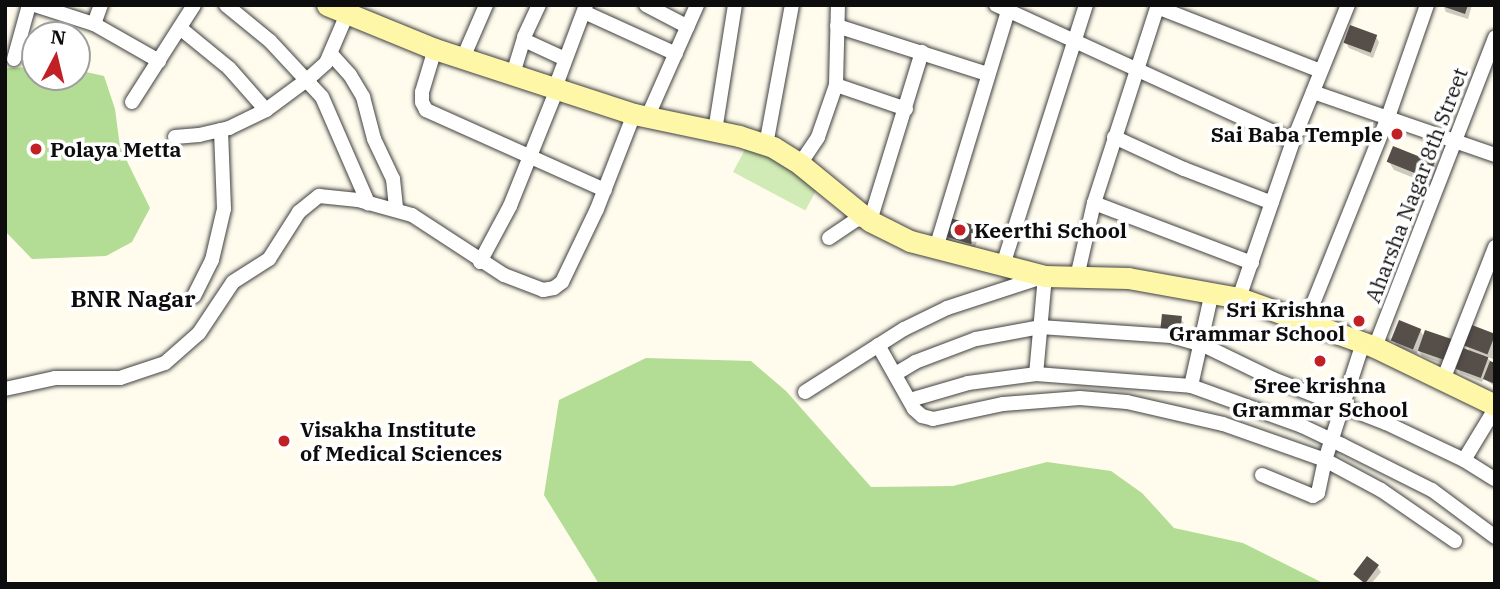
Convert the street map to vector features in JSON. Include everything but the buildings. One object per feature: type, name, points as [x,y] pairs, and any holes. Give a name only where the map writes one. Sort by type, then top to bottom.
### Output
[{"type":"street","points":[[15,60],[29,5]]},
{"type":"street","points":[[35,5],[94,24],[159,61]]},
{"type":"street","points":[[94,24],[101,5]]},
{"type":"street","points":[[132,102],[194,5]]},
{"type":"street","points":[[226,5],[270,41],[322,97],[368,203]]},
{"type":"street","points":[[327,5],[349,9],[435,49],[641,116],[715,131],[766,145],[800,164],[870,221],[910,241],[1045,276],[1128,278],[1239,298],[1369,345],[1495,407],[1464,460]]},
{"type":"street","points":[[463,58],[486,5]]},
{"type":"street","points":[[513,74],[539,5]]},
{"type":"street","points":[[646,5],[688,27]]},
{"type":"street","points":[[5,389],[55,378],[120,378],[165,363],[199,333],[233,282],[269,259],[299,212],[314,197],[332,196],[412,215],[480,262],[544,290],[554,288],[562,282],[641,116],[676,54],[697,5]]},
{"type":"street","points":[[715,131],[735,5]]},
{"type":"street","points":[[766,145],[792,5]]},
{"type":"street","points":[[800,164],[818,137],[836,85],[838,5]]},
{"type":"street","points":[[1003,265],[1086,5]]},
{"type":"street","points":[[1306,321],[1388,117],[1427,5]]},
{"type":"street","points":[[1077,277],[1094,203],[1158,6],[1320,71]]},
{"type":"street","points":[[936,247],[1005,7],[1135,71],[1293,141]]},
{"type":"street","points":[[1239,298],[1342,7]]},
{"type":"street","points":[[175,136],[221,130],[266,110],[327,63],[349,9]]},
{"type":"street","points":[[480,262],[510,206],[585,9],[676,54]]},
{"type":"street","points":[[837,26],[987,74]]},
{"type":"street","points":[[180,28],[229,68],[266,110]]},
{"type":"street","name":"Aharsha Nagar 8th Street","points":[[1262,475],[1313,496],[1318,493],[1330,439],[1456,141],[1495,37]]},
{"type":"street","points":[[524,40],[565,59]]},
{"type":"street","points":[[435,49],[422,92],[422,102],[426,110],[605,190]]},
{"type":"street","points":[[870,221],[922,52]]},
{"type":"street","points":[[331,54],[350,75],[363,97],[373,139],[393,179],[396,210]]},
{"type":"street","points":[[836,85],[906,109]]},
{"type":"street","points":[[1312,92],[1495,155]]},
{"type":"street","points":[[194,296],[212,260],[223,209],[221,130]]},
{"type":"street","points":[[1114,137],[1184,169],[1272,203]]},
{"type":"street","points":[[1094,203],[1252,263]]},
{"type":"street","points":[[829,238],[857,219],[870,221]]},
{"type":"street","points":[[1443,380],[1495,247]]},
{"type":"street","points":[[1036,374],[1045,276]]},
{"type":"street","points":[[805,392],[878,345],[947,308],[1045,276]]},
{"type":"street","points":[[1191,386],[1203,345],[1212,292]]},
{"type":"street","points":[[897,373],[915,362],[966,342],[1040,327],[1171,336],[1203,345],[1273,379],[1464,460],[1495,480]]},
{"type":"street","points":[[878,345],[922,416],[933,419],[1014,402],[1080,398],[1127,402],[1223,424],[1325,460],[1381,491],[1455,541]]},
{"type":"street","points":[[910,400],[968,383],[1036,374],[1191,386],[1330,439],[1432,490],[1495,537]]},
{"type":"green space","points":[[21,67],[21,91],[91,91],[91,73],[104,76],[115,109],[120,147],[150,208],[132,242],[106,256],[32,259],[5,231],[5,68]]},
{"type":"green space","points":[[749,142],[821,180],[805,211],[733,172]]},
{"type":"green space","points":[[646,358],[751,361],[786,391],[871,487],[953,486],[1047,462],[1111,471],[1142,493],[1174,528],[1243,543],[1325,584],[599,584],[544,495],[559,400]]},
{"type":"place","name":"Sai Baba Temple","points":[[1397,134]]},
{"type":"place","name":"Polaya Metta","points":[[36,149]]},
{"type":"place","name":"Keerthi School","points":[[960,230]]},
{"type":"place","name":"Sri Krishna Grammar School","points":[[1359,321]]},
{"type":"place","name":"Sree krishna Grammar School","points":[[1320,361]]},
{"type":"place","name":"Visakha Institute of Medical Sciences","points":[[284,441]]},
{"type":"district","name":"BNR Nagar","points":[[133,298]]}]
